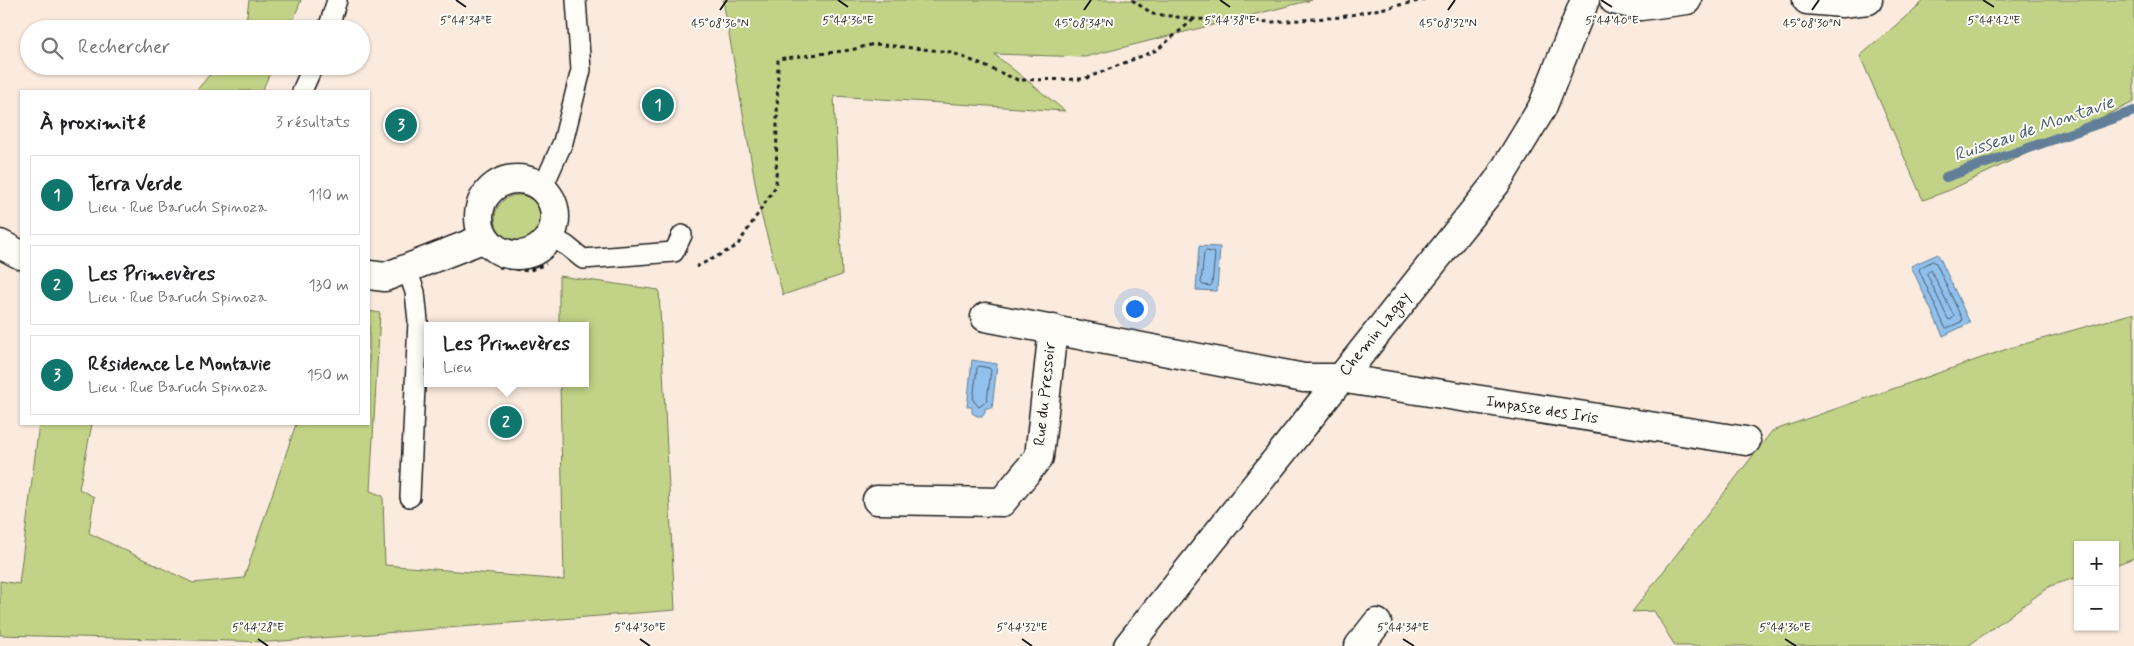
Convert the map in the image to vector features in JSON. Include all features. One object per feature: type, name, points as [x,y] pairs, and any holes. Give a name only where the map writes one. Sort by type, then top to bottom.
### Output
[{"type":"street","name":"Chemin Lagay","points":[[1129,646],[1497,182],[1542,108],[1585,0]]},
{"type":"street","points":[[1614,0],[1641,6],[1686,0]]},
{"type":"street","points":[[1807,0],[1842,3],[1868,0]]},
{"type":"street","points":[[514,180],[531,182],[542,189],[550,198],[554,211],[554,224],[550,236],[542,246],[531,253],[505,254],[494,248],[485,238],[480,228],[479,215],[481,204],[487,193],[496,185],[514,180]]},
{"type":"street","points":[[370,275],[385,277],[485,238]]},
{"type":"street","points":[[0,244],[20,254]]},
{"type":"street","name":"Rue du Pressoir","points":[[985,317],[1304,378],[1340,378]]},
{"type":"street","name":"Rue du Pressoir","points":[[878,500],[1002,502],[1039,457],[1052,329]]},
{"type":"street","name":"Impasse des Iris","points":[[1340,378],[1746,441]]},
{"type":"street","points":[[1359,646],[1377,623]]},
{"type":"lane","points":[[331,20],[337,0]]},
{"type":"lane","points":[[542,189],[563,142],[581,70],[576,0]]},
{"type":"lane","points":[[302,90],[308,75]]},
{"type":"lane","points":[[550,236],[584,259],[674,252],[682,235]]},
{"type":"lane","points":[[407,269],[415,292],[418,321],[410,496]]},
{"type":"path","points":[[1132,0],[1153,14],[1194,19],[1273,22],[1341,16],[1424,0]]},
{"type":"path","points":[[653,254],[665,271],[697,267],[737,246],[776,186],[778,59],[851,50],[874,44],[951,52],[1018,80],[1084,78],[1157,50],[1194,19]]},
{"type":"green space","points":[[249,0],[301,0],[293,20],[246,20]]},
{"type":"green space","points":[[723,0],[1312,0],[1085,57],[994,54],[1065,111],[834,96],[842,275],[783,295],[760,210]]},
{"type":"green space","points":[[1925,0],[2134,0],[2134,102],[1950,190],[1923,200],[1860,56]]},
{"type":"green space","points":[[209,75],[269,75],[262,90],[197,90]]},
{"type":"green space","points":[[523,195],[535,201],[540,209],[540,227],[535,235],[527,240],[513,241],[501,235],[496,227],[495,213],[501,201],[509,196]]},
{"type":"green space","points":[[559,276],[659,290],[675,610],[270,642],[0,635],[0,581],[19,584],[39,425],[92,425],[79,489],[94,497],[89,533],[193,583],[244,578],[296,425],[370,425],[370,311],[380,313],[370,491],[383,496],[385,565],[564,580],[560,387],[589,387],[589,322],[559,322]]},
{"type":"green space","points":[[2134,313],[2134,558],[2119,564],[2119,541],[2074,541],[2074,578],[2050,586],[1968,646],[1675,646],[1654,611],[1632,612],[1772,431],[2010,348]]},
{"type":"water","points":[[1199,246],[1220,247],[1217,291],[1196,290]]},
{"type":"water","points":[[1938,254],[1970,323],[1943,336],[1911,266]]},
{"type":"water","points":[[972,360],[997,364],[992,408],[985,408],[982,416],[972,413],[972,407],[967,407]]},
{"type":"waterway","name":"Ruisseau de Montavie","points":[[1946,177],[2134,111]]},
{"type":"place","name":"Terra Verde","points":[[658,105]]},
{"type":"place","name":"Résidence Le Montavie","points":[[401,125]]},
{"type":"place","name":"Les Primevères","points":[[506,422]]}]
